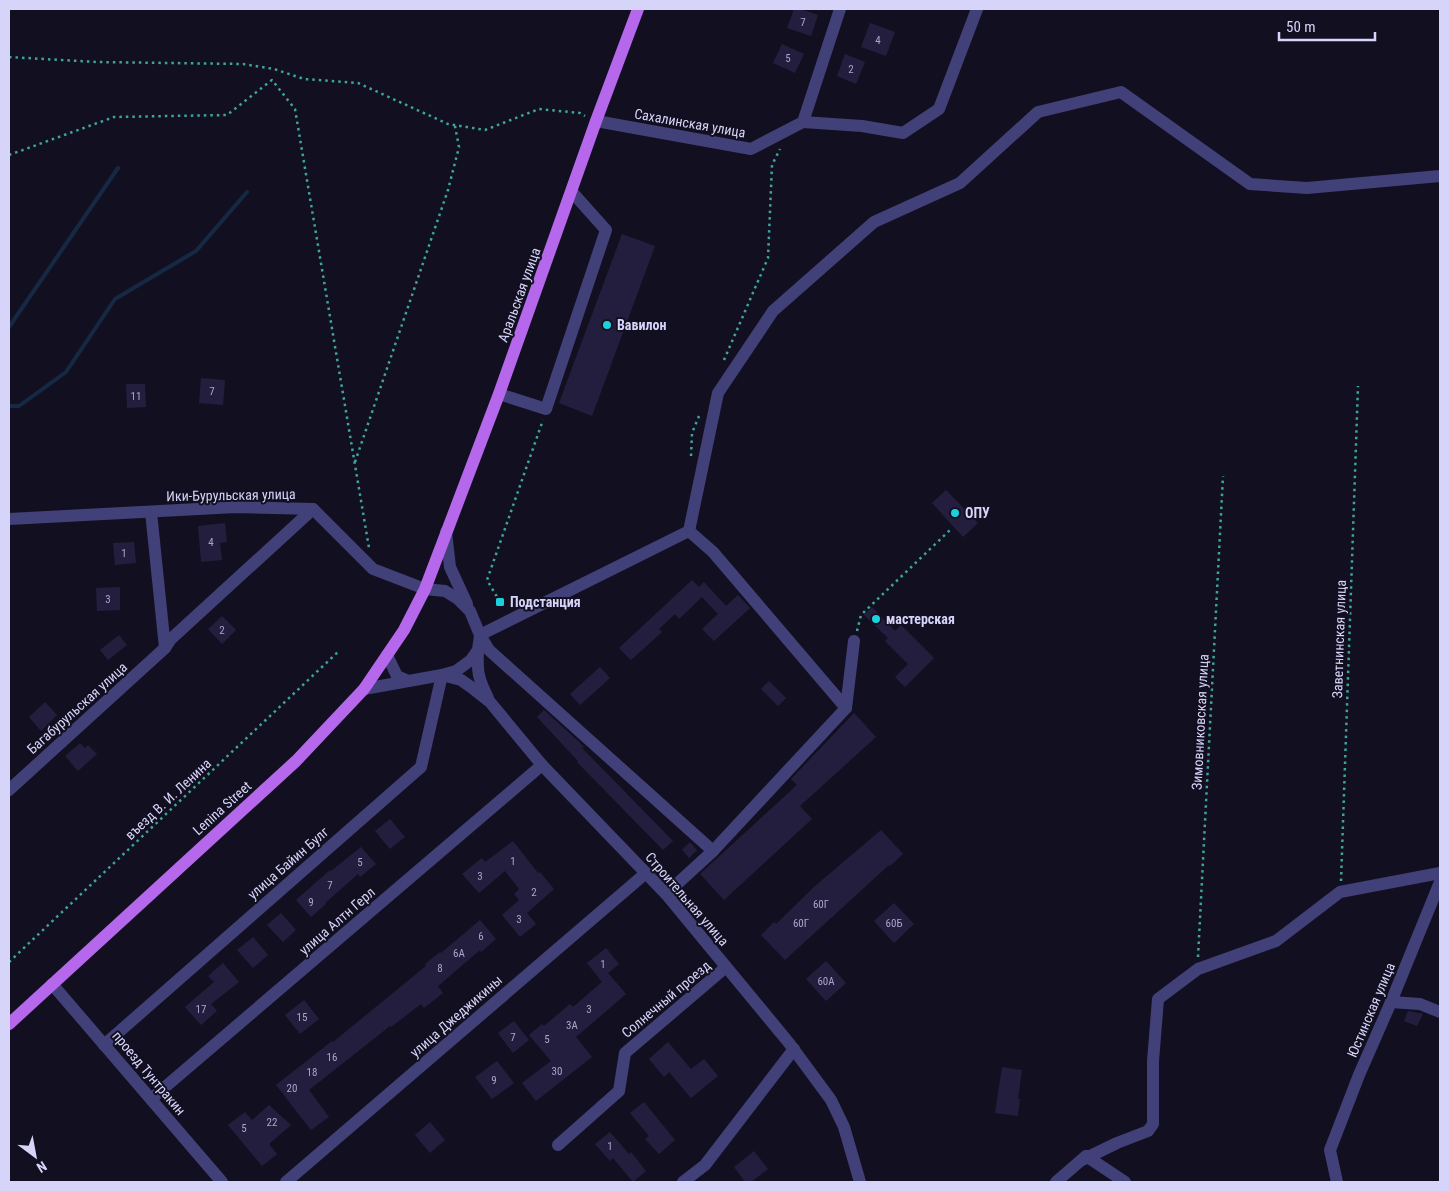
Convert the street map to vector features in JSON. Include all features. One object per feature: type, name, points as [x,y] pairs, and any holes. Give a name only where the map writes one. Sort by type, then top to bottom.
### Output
[{"type":"main road","name":"Аральская улица","points":[[425,589],[499,394],[638,9]]},
{"type":"main road","name":"Lenina Street","points":[[9,1024],[296,761],[364,689],[404,630],[425,589]]},
{"type":"street","points":[[840,9],[803,122],[862,126],[902,133],[939,109],[978,9]]},
{"type":"street","points":[[689,531],[718,393],[773,311],[874,222],[960,183],[1038,112],[1121,92],[1250,184],[1307,188],[1440,176]]},
{"type":"street","name":"Сахалинская улица","points":[[596,121],[752,149],[803,122]]},
{"type":"street","points":[[499,394],[546,409],[606,230],[572,192]]},
{"type":"street","name":"Ики-Бурульская улица","points":[[9,520],[236,507],[313,508],[373,569],[425,589]]},
{"type":"street","name":"Багабурульская улица","points":[[9,790],[165,648],[171,639],[313,508]]},
{"type":"street","points":[[151,512],[165,648]]},
{"type":"street","points":[[480,635],[689,531]]},
{"type":"street","points":[[689,531],[713,552],[846,708]]},
{"type":"street","points":[[446,532],[450,567],[480,635],[489,650],[713,850]]},
{"type":"street","points":[[425,589],[444,591],[458,599],[470,611]]},
{"type":"street","points":[[480,635],[477,669],[479,680],[490,702]]},
{"type":"street","points":[[666,894],[713,850],[846,708],[854,641]]},
{"type":"street","name":"Строительная улица","points":[[364,689],[456,671],[471,660],[478,650]]},
{"type":"street","points":[[387,655],[397,676],[408,681]]},
{"type":"street","name":"Строительная улица","points":[[442,675],[460,680],[490,702],[542,765],[666,894],[794,1048],[831,1100],[844,1126],[860,1182]]},
{"type":"street","name":"улица Байин Булг","points":[[104,1045],[421,767],[442,675]]},
{"type":"street","name":"улица Алтн Герл","points":[[151,1099],[542,765]]},
{"type":"street","name":"улица Джеджикины","points":[[286,1182],[646,873]]},
{"type":"street","points":[[1056,1182],[1085,1158],[1148,1131],[1153,1124],[1153,1060],[1158,998],[1198,969],[1276,941],[1340,892],[1440,873]]},
{"type":"street","name":"Юстинская улица","points":[[1337,1182],[1330,1150],[1440,882]]},
{"type":"street","name":"Солнечный проезд","points":[[558,1145],[619,1091],[625,1053],[726,967]]},
{"type":"street","name":"проезд Тунтракин","points":[[52,984],[222,1182]]},
{"type":"street","points":[[1391,1002],[1420,1004],[1440,1012]]},
{"type":"street","points":[[683,1182],[705,1165],[794,1048]]},
{"type":"street","points":[[1085,1158],[1125,1182]]},
{"type":"path","points":[[9,57],[96,62],[244,64],[274,69],[304,79],[358,83],[448,124],[484,130],[539,109],[580,113],[596,121]]},
{"type":"path","points":[[9,155],[114,117],[228,115],[272,80],[295,109],[373,569]]},
{"type":"path","points":[[355,463],[448,190],[459,147],[454,126]]},
{"type":"path","points":[[722,363],[768,258],[772,165],[789,130]]},
{"type":"path","name":"Заветнинская улица","points":[[1340,892],[1358,386]]},
{"type":"path","points":[[500,602],[487,580],[546,409]]},
{"type":"path","points":[[691,462],[692,433],[699,416]]},
{"type":"path","name":"Зимовниковская улица","points":[[1198,969],[1223,476]]},
{"type":"path","points":[[854,641],[861,615],[951,529]]},
{"type":"path","name":"въезд В. И. Ленина","points":[[9,962],[340,650]]},
{"type":"building","points":[[794,9],[818,15],[811,36],[787,28]]},
{"type":"building","points":[[870,23],[895,32],[886,56],[861,47]]},
{"type":"building","points":[[782,44],[804,54],[795,73],[773,63]]},
{"type":"building","points":[[845,54],[865,62],[856,84],[837,76]]},
{"type":"building","name":"Вавилон","points":[[622,234],[655,246],[592,416],[559,403]]},
{"type":"building","points":[[201,378],[225,380],[223,405],[199,403]]},
{"type":"building","points":[[126,384],[145,384],[146,407],[127,408]]},
{"type":"building","name":"ОПУ","points":[[946,490],[978,523],[963,537],[932,503]]},
{"type":"building","points":[[225,523],[227,542],[220,543],[222,560],[201,562],[198,526]]},
{"type":"building","points":[[134,542],[136,563],[115,565],[113,543]]},
{"type":"building","points":[[692,580],[699,587],[704,582],[726,606],[738,595],[750,608],[714,641],[702,629],[718,614],[702,597],[679,619],[675,614],[659,629],[662,632],[631,660],[619,648]]},
{"type":"building","points":[[120,587],[120,610],[97,611],[96,588]]},
{"type":"building","points":[[872,607],[895,631],[901,625],[934,658],[905,687],[895,677],[908,664],[885,641],[888,638],[864,615]]},
{"type":"building","points":[[222,616],[236,630],[222,644],[208,629]]},
{"type":"building","points":[[119,635],[127,645],[108,660],[100,650]]},
{"type":"building","points":[[600,667],[610,678],[580,705],[570,694]]},
{"type":"building","points":[[769,681],[786,698],[778,706],[761,689]]},
{"type":"building","points":[[45,702],[57,715],[41,731],[29,717]]},
{"type":"building","points":[[544,710],[584,747],[582,748],[673,841],[663,850],[577,762],[537,717]]},
{"type":"building","points":[[854,713],[876,737],[800,806],[812,819],[724,900],[700,874],[797,785],[791,779]]},
{"type":"building","points":[[80,743],[85,748],[88,745],[97,754],[78,771],[65,756]]},
{"type":"building","points":[[390,819],[405,837],[390,849],[375,831]]},
{"type":"building","points":[[881,830],[903,854],[785,960],[761,935],[774,922],[776,924],[815,886]]},
{"type":"building","points":[[513,841],[538,873],[540,872],[554,889],[527,913],[536,924],[520,937],[502,915],[519,900],[514,894],[519,889],[505,871],[479,893],[462,874],[482,858],[485,862]]},
{"type":"building","points":[[690,842],[697,850],[689,858],[682,850]]},
{"type":"building","points":[[361,847],[376,864],[360,877],[358,874],[311,917],[296,900],[330,870]]},
{"type":"building","points":[[894,903],[914,924],[894,943],[874,921]]},
{"type":"building","points":[[281,913],[296,930],[283,942],[267,925]]},
{"type":"building","points":[[480,920],[496,939],[481,952],[480,950],[438,986],[443,993],[424,1008],[421,1004],[390,1026],[309,1090],[329,1117],[311,1130],[276,1085],[333,1042]]},
{"type":"building","points":[[253,937],[268,955],[253,968],[237,950]]},
{"type":"building","points":[[606,948],[619,964],[608,973],[626,994],[576,1037],[592,1057],[536,1101],[522,1083],[551,1061],[529,1035],[542,1024],[544,1026],[570,1004],[573,1007],[602,982],[587,963]]},
{"type":"building","points":[[826,961],[846,983],[826,1001],[806,979]]},
{"type":"building","points":[[223,963],[239,982],[211,1004],[217,1011],[201,1025],[185,1007],[214,982],[208,976]]},
{"type":"building","points":[[304,1000],[319,1019],[300,1034],[285,1015]]},
{"type":"building","points":[[1408,1011],[1423,1014],[1417,1026],[1404,1021]]},
{"type":"building","points":[[514,1021],[529,1040],[513,1053],[498,1033]]},
{"type":"building","points":[[668,1042],[691,1069],[704,1059],[718,1076],[691,1098],[669,1072],[664,1077],[649,1059]]},
{"type":"building","points":[[497,1061],[514,1083],[492,1099],[475,1077]]},
{"type":"building","points":[[1002,1067],[1022,1070],[1018,1116],[995,1113]]},
{"type":"building","points":[[644,1102],[675,1140],[659,1154],[645,1139],[649,1136],[630,1113]]},
{"type":"building","points":[[269,1105],[291,1125],[269,1144],[277,1154],[262,1166],[228,1125],[245,1112],[252,1120]]},
{"type":"building","points":[[430,1122],[445,1140],[430,1153],[415,1135]]},
{"type":"building","points":[[610,1132],[629,1154],[631,1152],[646,1171],[633,1182],[613,1158],[610,1161],[595,1144]]},
{"type":"building","points":[[754,1151],[768,1169],[751,1182],[745,1182],[734,1167]]},
{"type":"waterway","points":[[9,327],[118,168]]},
{"type":"waterway","points":[[9,406],[19,406],[66,372],[115,299],[196,251],[247,192]]},
{"type":"place","name":"Вавилон","points":[[607,325]]},
{"type":"place","name":"ОПУ","points":[[955,513]]},
{"type":"place","name":"Подстанция","points":[[500,602]]},
{"type":"place","name":"мастерская","points":[[876,619]]}]
